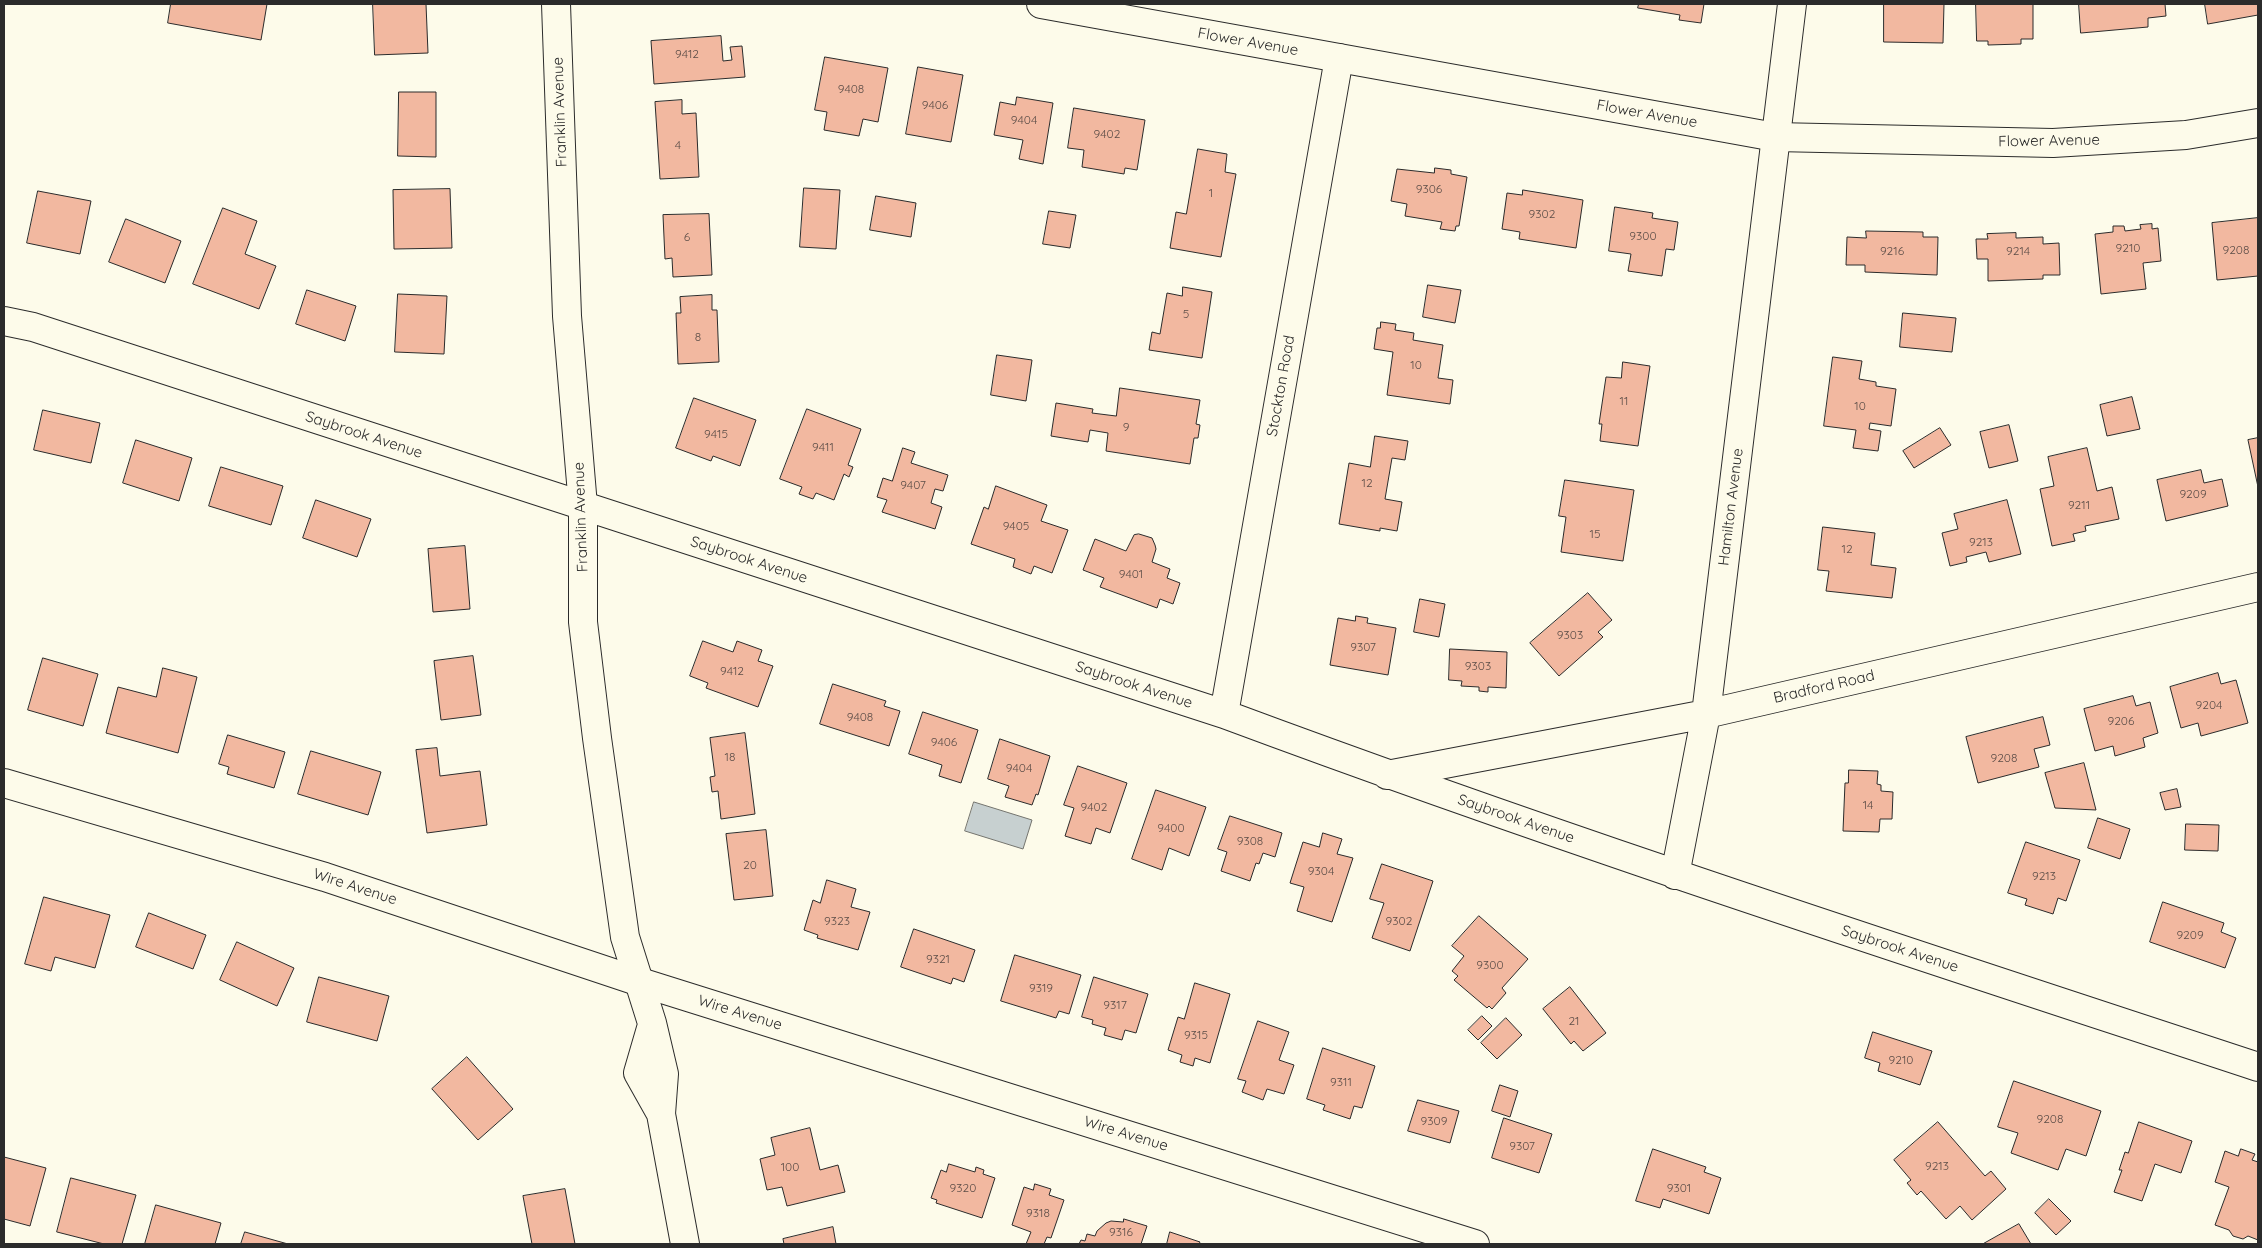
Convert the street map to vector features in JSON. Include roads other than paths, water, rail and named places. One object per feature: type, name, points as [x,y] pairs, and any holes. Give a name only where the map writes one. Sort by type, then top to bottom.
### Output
[{"type":"street","name":"Franklin Avenue","points":[[556,4],[567,316],[583,506],[583,622],[625,937],[652,1023],[638,1073],[662,1114],[685,1244]]},
{"type":"street","name":"Flower Avenue","points":[[1041,4],[1775,137],[2053,143],[2186,135],[2258,122]]},
{"type":"street","name":"Hamilton Avenue","points":[[1675,875],[1706,714],[1792,4]]},
{"type":"street","name":"Stockton Road","points":[[1224,714],[1339,58]]},
{"type":"street","name":"Saybrook Avenue","points":[[4,321],[42,330],[1224,714],[1387,775],[1675,875],[2258,1067]]},
{"type":"street","name":"Bradford Road","points":[[1387,775],[1706,714],[2258,587]]},
{"type":"street","name":"Wire Avenue","points":[[4,783],[325,877],[640,982],[1465,1243]]}]
